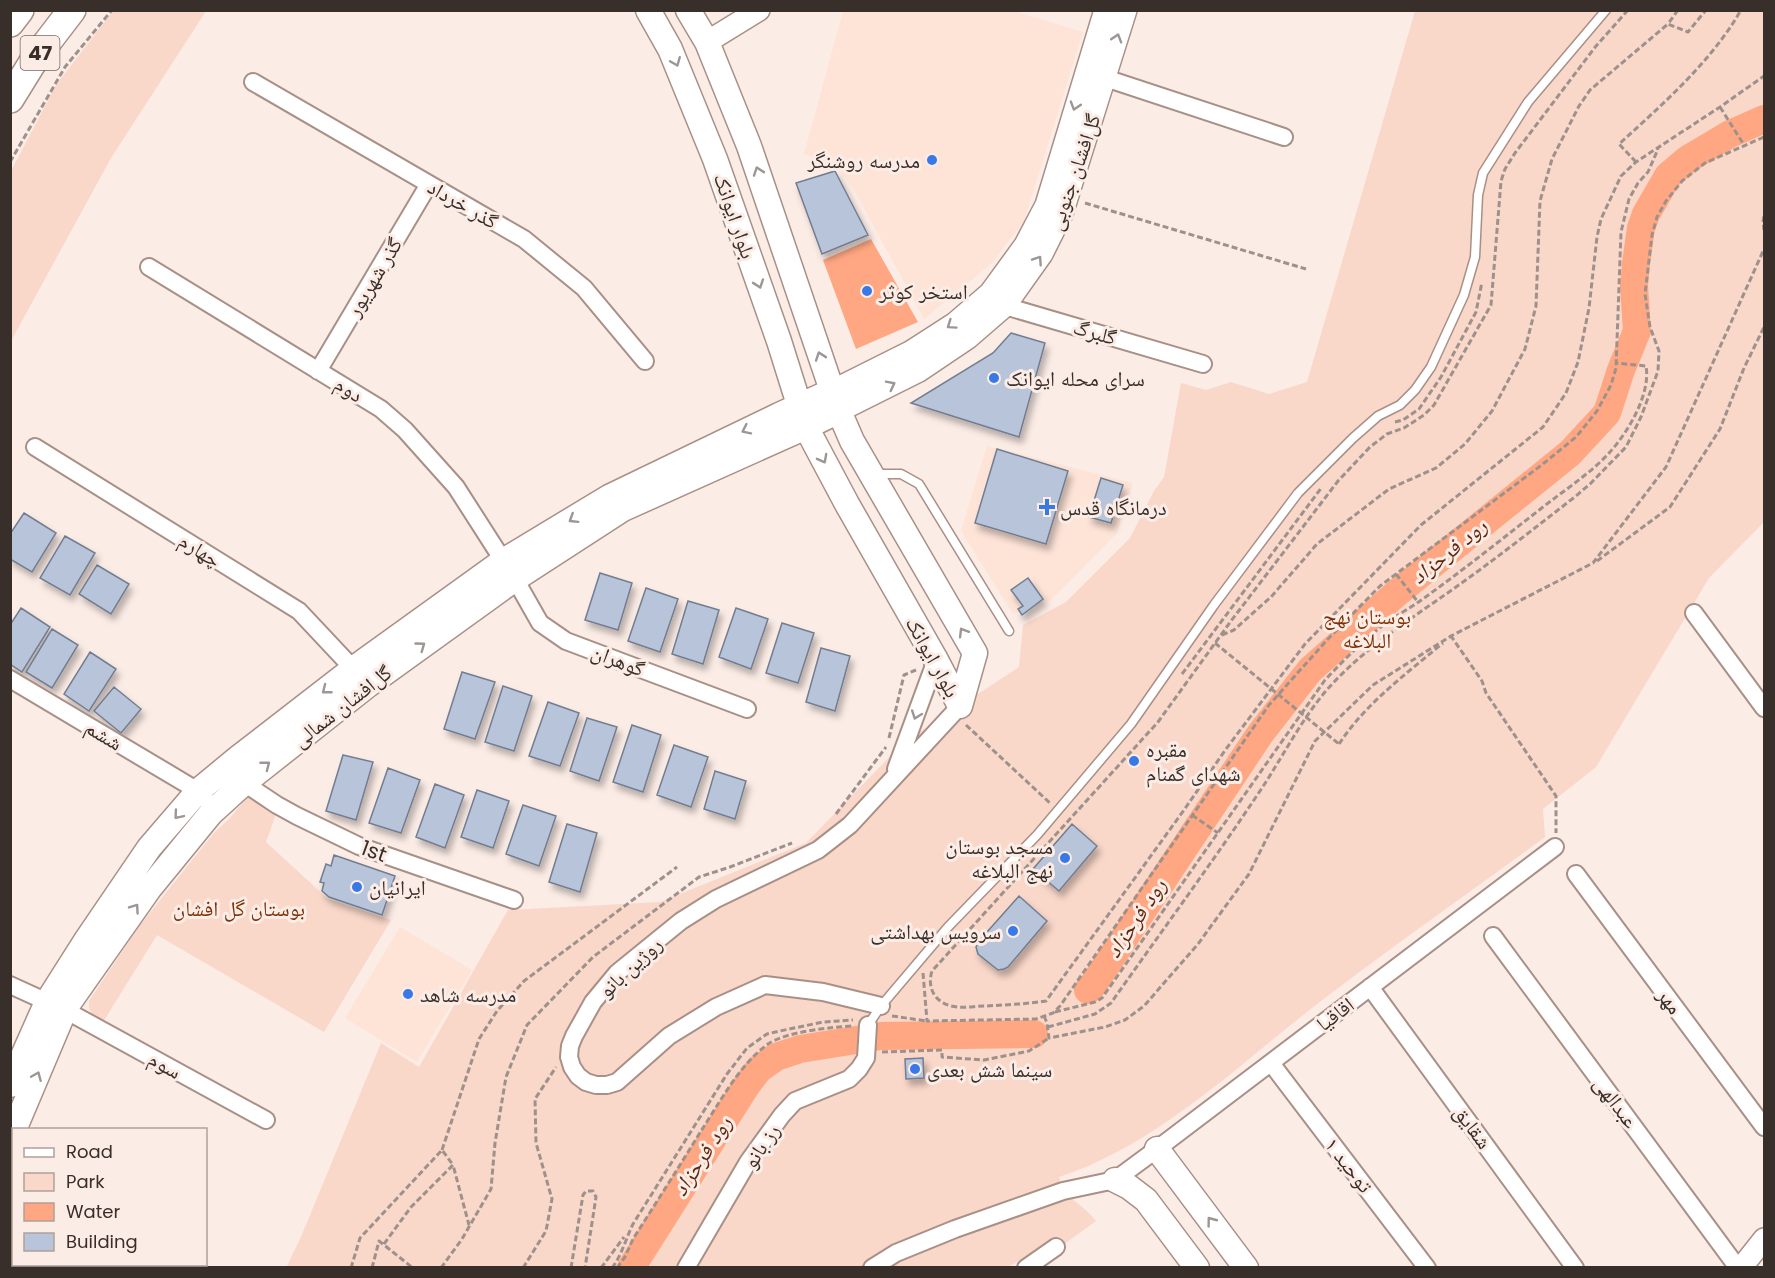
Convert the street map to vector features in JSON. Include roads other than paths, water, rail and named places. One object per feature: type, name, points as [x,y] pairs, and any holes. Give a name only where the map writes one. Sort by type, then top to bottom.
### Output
[{"type":"highway","name":"47","points":[[10,23],[20,10]]},
{"type":"highway","name":"47","points":[[10,99],[36,57],[72,10]]},
{"type":"main road","name":"بلوار ایوانک","points":[[648,10],[670,49],[715,159],[803,416],[847,504],[936,660],[957,710]]},
{"type":"main road","name":"بلوار ایوانک","points":[[688,10],[707,42],[749,146],[836,401],[852,441],[975,654],[957,710]]},
{"type":"main road","name":"گل‌افشان شمالی","points":[[10,1086],[56,1006],[87,939],[149,848],[198,791],[238,758],[361,677],[609,497],[836,401]]},
{"type":"main road","name":"گل‌افشان شمالی","points":[[15,1128],[56,1006],[215,810],[361,677]]},
{"type":"main road","points":[[1157,1149],[1246,1268]]},
{"type":"main road","points":[[1115,1180],[1146,1200],[1197,1268]]},
{"type":"street","points":[[707,42],[759,10]]},
{"type":"street","name":"گل‌افشان جنوبی","points":[[836,401],[920,371],[968,338],[998,299],[1042,255],[1062,214],[1096,75],[1105,10]]},
{"type":"street","name":"گل‌افشان جنوبی","points":[[1096,75],[1126,10]]},
{"type":"street","points":[[1096,75],[1284,137]]},
{"type":"street","name":"گذر خرداد","points":[[253,82],[524,239],[584,288],[645,361]]},
{"type":"street","name":"گذر شهریور","points":[[318,371],[429,184]]},
{"type":"street","name":"دوم","points":[[149,267],[381,409],[405,430],[456,487],[509,570]]},
{"type":"street","name":"گلبرگ","points":[[998,299],[1203,364]]},
{"type":"street","name":"چهارم","points":[[34,447],[299,611],[361,677]]},
{"type":"street","name":"گوهران","points":[[509,570],[540,623],[566,641],[747,708]]},
{"type":"street","points":[[1694,613],[1764,708]]},
{"type":"street","points":[[893,777],[936,660]]},
{"type":"street","name":"ششم","points":[[10,680],[198,791],[215,810]]},
{"type":"street","name":"روژین بانو","points":[[875,1016],[823,992],[765,985],[716,1007],[669,1036],[617,1082],[596,1085],[586,1082],[578,1076],[569,1057],[570,1046],[593,1002],[617,973],[681,921],[716,899],[818,850],[849,825],[957,710]]},
{"type":"street","name":"1st","points":[[244,783],[297,816],[359,846],[514,900]]},
{"type":"street","name":"اقاقیا","points":[[1115,1180],[1555,847]]},
{"type":"street","name":"مهر","points":[[1576,874],[1764,1127]]},
{"type":"street","name":"عبدالهی","points":[[1493,936],[1740,1268]]},
{"type":"street","name":"سوم","points":[[10,985],[56,1006],[266,1120]]},
{"type":"street","name":"شقایق","points":[[1370,987],[1575,1268]]},
{"type":"street","name":"رز بانو","points":[[687,1268],[748,1162],[782,1115],[795,1101],[849,1079],[859,1069],[866,1055],[875,1016]]},
{"type":"street","name":"توحید ۱","points":[[1270,1064],[1427,1268]]},
{"type":"street","points":[[873,1268],[896,1253],[955,1229],[1063,1191],[1115,1180]]},
{"type":"street","points":[[1740,1268],[1764,1239]]},
{"type":"street","points":[[1026,1268],[1056,1247]]},
{"type":"lane","points":[[875,1016],[948,927],[1037,835],[1131,724],[1214,605],[1298,493],[1378,416],[1400,405],[1431,367],[1464,295],[1475,257],[1478,195],[1483,173],[1528,102],[1606,10]]},
{"type":"lane","points":[[870,474],[901,474],[919,484],[1009,631]]},
{"type":"water","name":"استخر کوثر","points":[[871,239],[918,322],[856,349],[823,260]]},
{"type":"waterway","name":"رود فرحزاد","points":[[1088,990],[1260,734],[1310,670],[1398,592],[1570,453],[1607,413],[1637,331],[1634,286],[1641,228],[1646,214],[1668,176],[1688,159],[1730,134],[1764,119]]},
{"type":"waterway","name":"رود فرحزاد","points":[[631,1268],[746,1086],[759,1069],[776,1057],[800,1049],[881,1036],[1034,1034]]},
{"type":"place","name":"مدرسه روشنگر","points":[[932,160]]},
{"type":"place","name":"استخر کوثر","points":[[867,291]]},
{"type":"place","name":"سرای محله ایوانک","points":[[994,378]]},
{"type":"place","name":"درمانگاه قدس","points":[[1047,507]]},
{"type":"place","name":"مقبره شهدای گمنام","points":[[1134,761]]},
{"type":"place","name":"مسجد بوستان نهج البلاغه","points":[[1065,858]]},
{"type":"place","name":"ایرانیان","points":[[357,887]]},
{"type":"place","name":"سرویس بهداشتی","points":[[1013,931]]},
{"type":"place","name":"مدرسه شاهد","points":[[408,994]]},
{"type":"place","name":"سینما شش بعدی","points":[[915,1069]]},
{"type":"park label","name":"بوستان نهج البلاغه","points":[[1367,628]]},
{"type":"park label","name":"بوستان گل افشان","points":[[239,908]]}]
